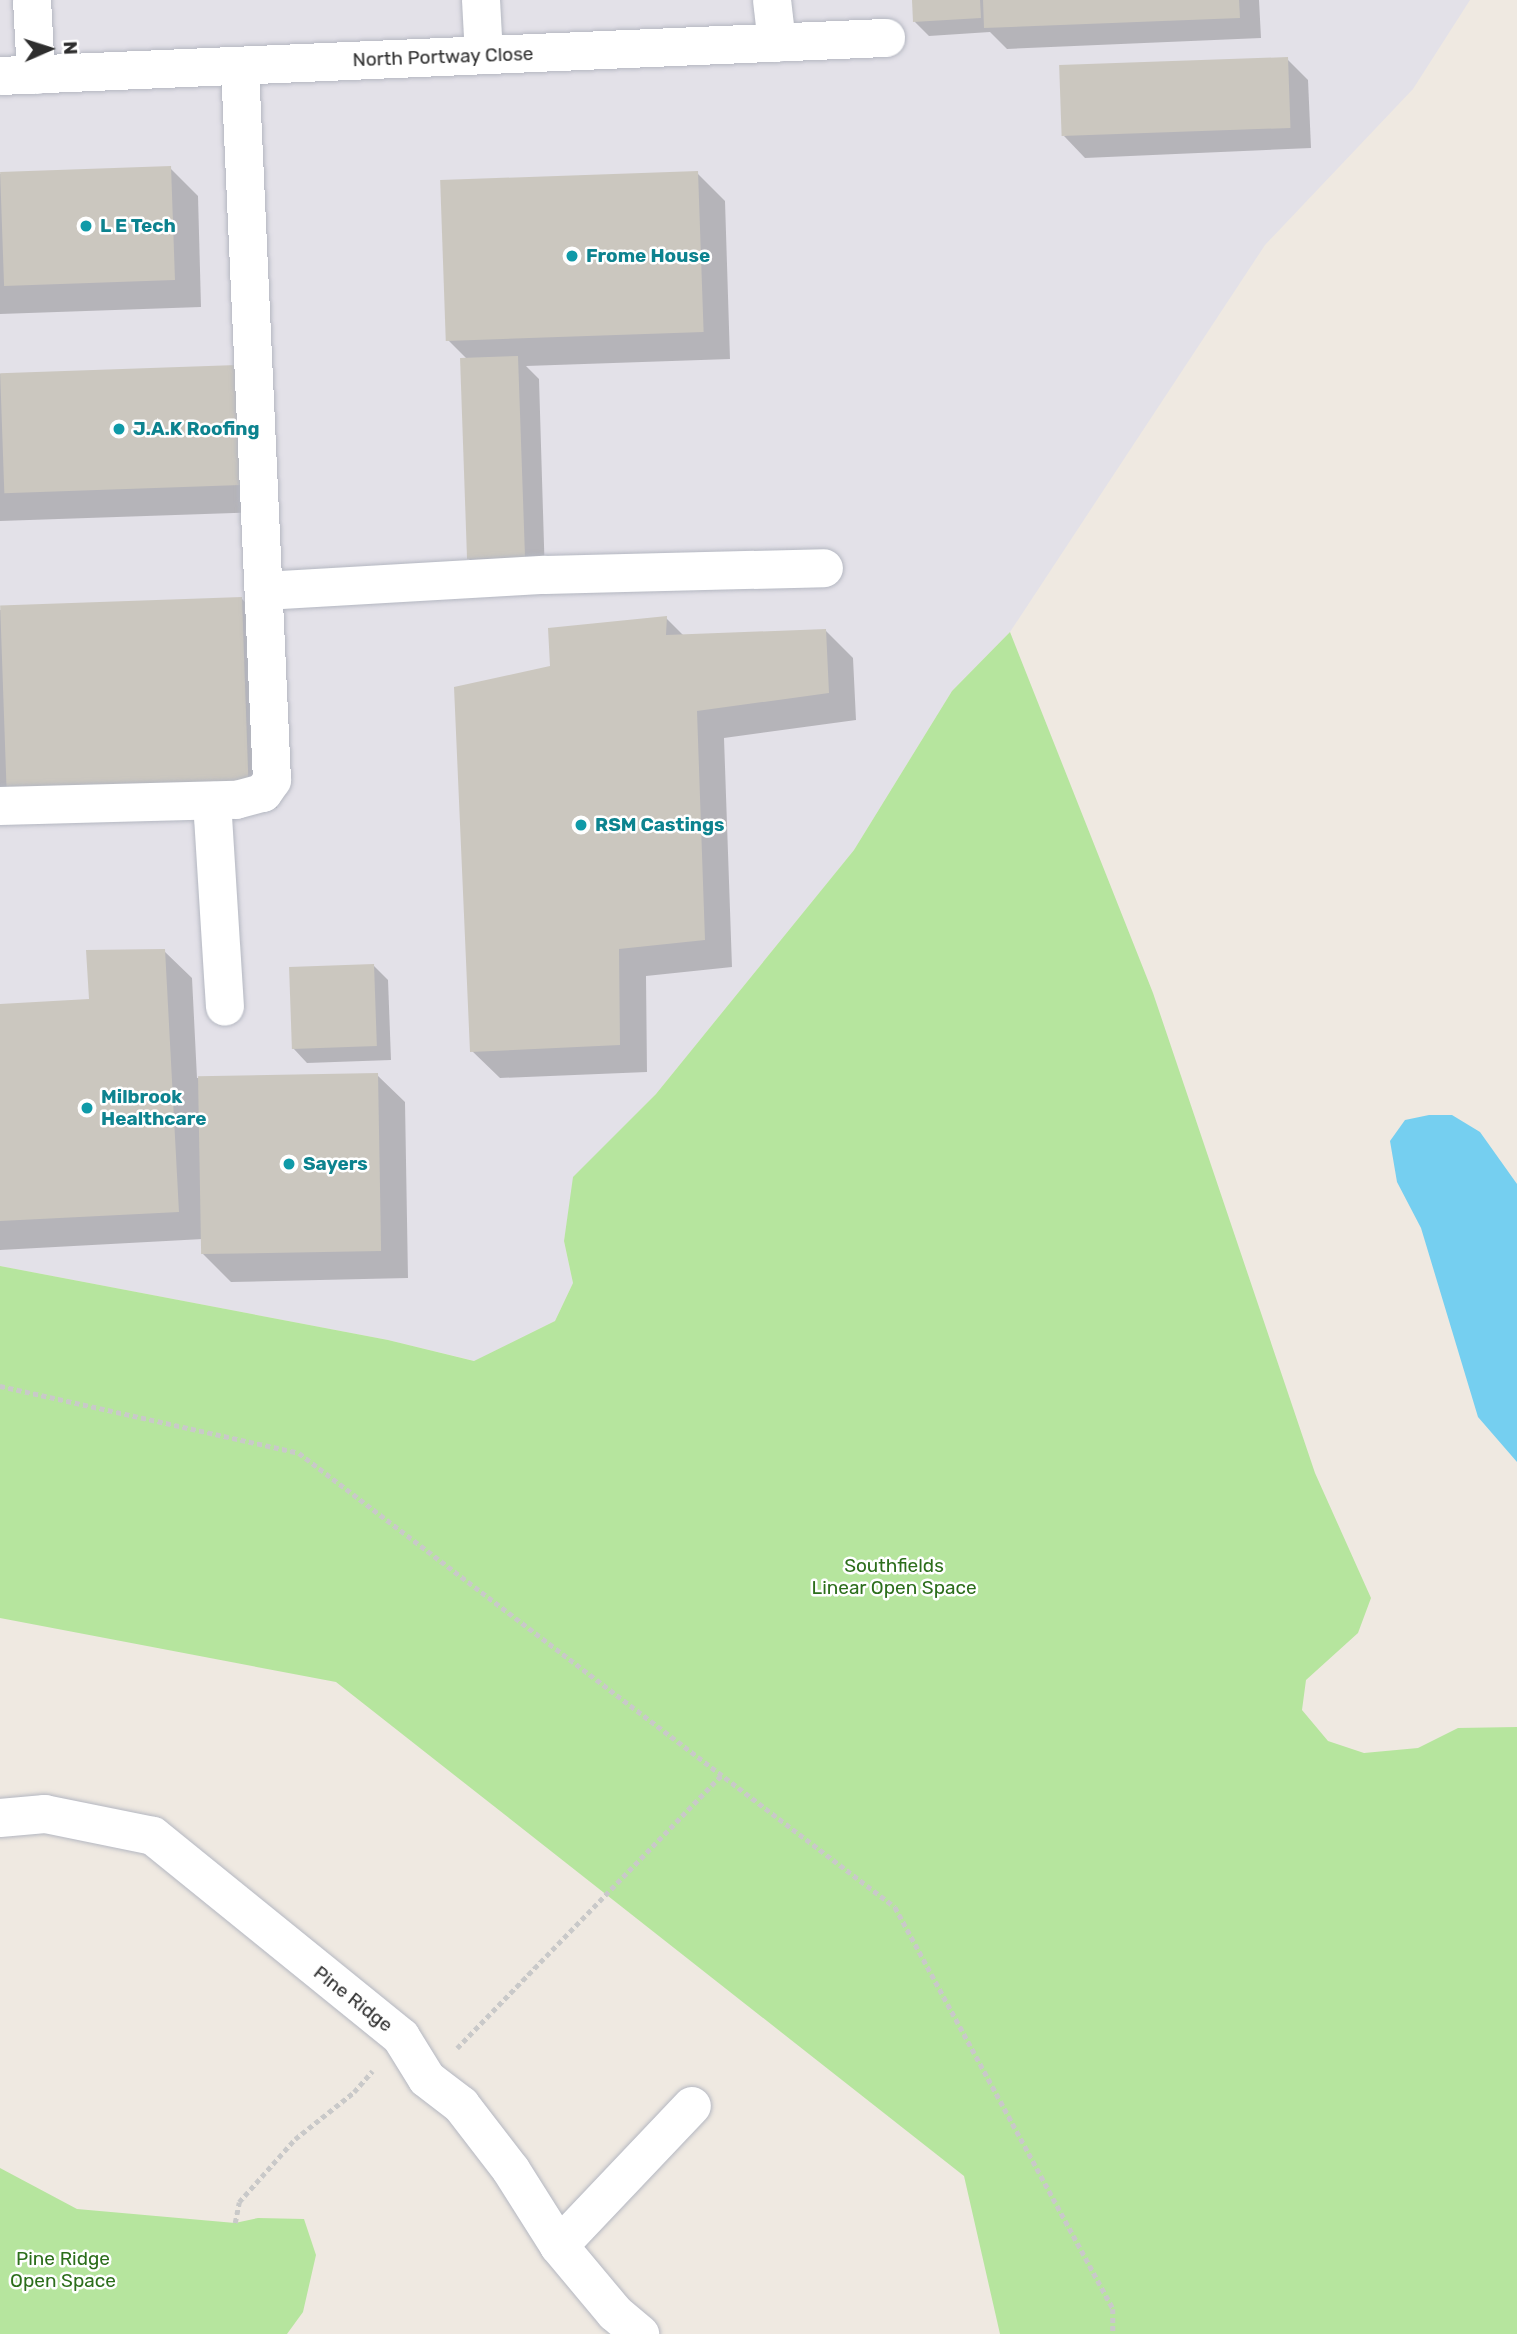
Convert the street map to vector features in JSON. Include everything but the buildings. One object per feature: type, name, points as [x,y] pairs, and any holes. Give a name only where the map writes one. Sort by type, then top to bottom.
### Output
[{"type":"street","points":[[18,75],[32,0]]},
{"type":"street","points":[[481,0],[484,55]]},
{"type":"street","points":[[772,0],[777,43]]},
{"type":"street","name":"North Portway Close","points":[[18,75],[886,38]]},
{"type":"street","points":[[0,806],[250,798],[263,793],[272,780],[240,66]]},
{"type":"street","points":[[264,592],[545,575],[824,568]]},
{"type":"street","points":[[212,801],[225,1007]]},
{"type":"street","name":"Pine Ridge","points":[[0,1818],[45,1814],[153,1836],[236,1907],[401,2037],[427,2079],[461,2105],[511,2170],[558,2246],[619,2327]]},
{"type":"street","points":[[558,2246],[692,2106]]},
{"type":"path","points":[[0,1387],[299,1453],[895,1907],[1112,2309],[1113,2334]]},
{"type":"path","points":[[427,2079],[721,1776]]},
{"type":"path","points":[[235,2223],[239,2202],[287,2148],[354,2092],[401,2037]]},
{"type":"shaded area","points":[[0,0],[1470,0],[1413,89],[1265,245],[1010,632],[952,691],[854,850],[656,1094],[574,1177],[564,1241],[573,1283],[555,1321],[475,1361],[388,1340],[0,1266]]},
{"type":"green space","name":"Southfields Linear Open Space","points":[[1010,632],[1153,993],[1315,1473],[1371,1598],[1358,1633],[1306,1680],[1302,1710],[1328,1741],[1364,1753],[1418,1748],[1458,1728],[1517,1727],[1517,2334],[1000,2334],[964,2176],[336,1682],[0,1618],[0,1266],[388,1340],[474,1361],[555,1321],[573,1283],[564,1241],[573,1177],[656,1094],[854,850],[952,691]]},
{"type":"green space","name":"Pine Ridge Open Space","points":[[0,2168],[77,2209],[235,2223],[258,2218],[304,2219],[316,2255],[303,2312],[287,2334],[0,2334]]},
{"type":"water","points":[[1429,1115],[1452,1115],[1480,1132],[1517,1184],[1517,1462],[1478,1417],[1421,1228],[1397,1182],[1390,1141],[1405,1120]]},
{"type":"place","name":"L E Tech","points":[[86,226]]},
{"type":"place","name":"Frome House","points":[[572,256]]},
{"type":"place","name":"J.A.K Roofing","points":[[119,429]]},
{"type":"place","name":"RSM Castings","points":[[581,825]]},
{"type":"place","name":"Milbrook Healthcare","points":[[87,1108]]},
{"type":"place","name":"Sayers","points":[[289,1164]]}]
